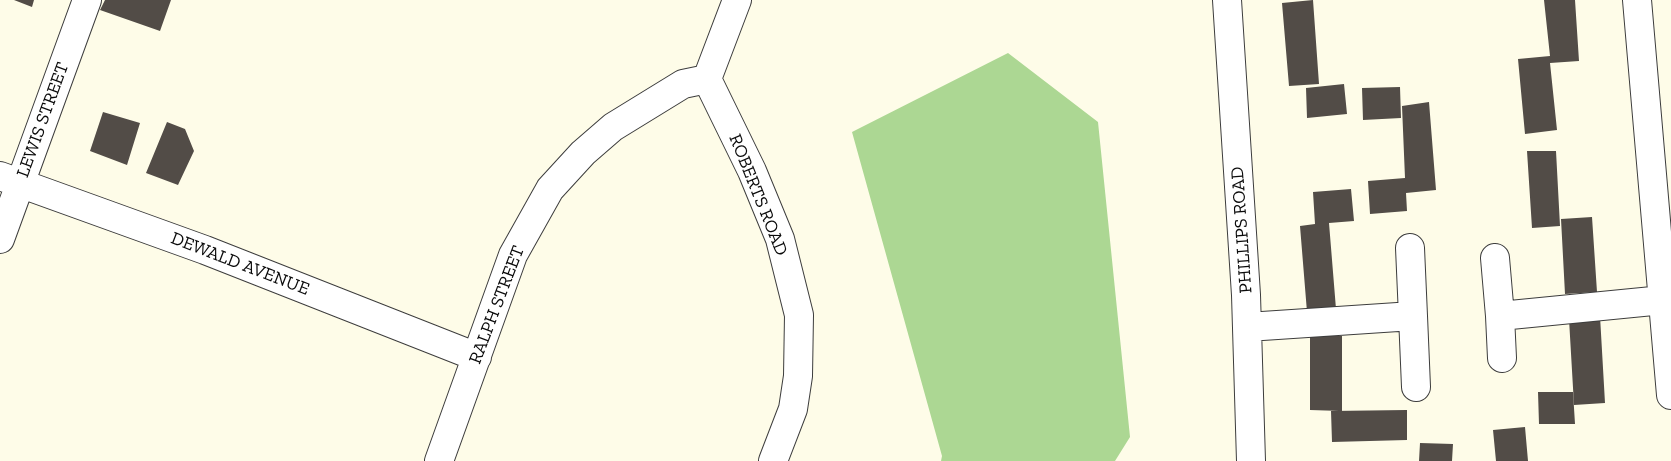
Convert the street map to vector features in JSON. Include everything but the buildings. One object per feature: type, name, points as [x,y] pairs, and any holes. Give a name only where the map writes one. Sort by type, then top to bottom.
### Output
[{"type":"street","name":"LEWIS STREET","points":[[0,239],[10,180],[87,0]]},
{"type":"street","points":[[707,79],[737,0]]},
{"type":"street","name":"PHILLIPS ROAD","points":[[1227,0],[1247,326],[1251,461]]},
{"type":"street","points":[[1637,0],[1663,300],[1670,354],[1671,395]]},
{"type":"street","name":"RALPH STREET","points":[[439,461],[513,255],[550,189],[583,153],[613,127],[683,84],[707,79]]},
{"type":"street","name":"ROBERTS ROAD","points":[[707,79],[752,171],[780,239],[799,315],[798,376],[793,409],[773,461]]},
{"type":"street","name":"DEWALD AVENUE","points":[[10,180],[205,250],[477,357]]},
{"type":"street","points":[[1410,248],[1416,387]]},
{"type":"street","points":[[1495,258],[1502,358]]},
{"type":"street","points":[[1500,316],[1663,300]]},
{"type":"street","points":[[1247,326],[1413,316]]},
{"type":"green space","points":[[1008,53],[1098,122],[1130,437],[1115,461],[941,461],[942,456],[852,132]]}]
